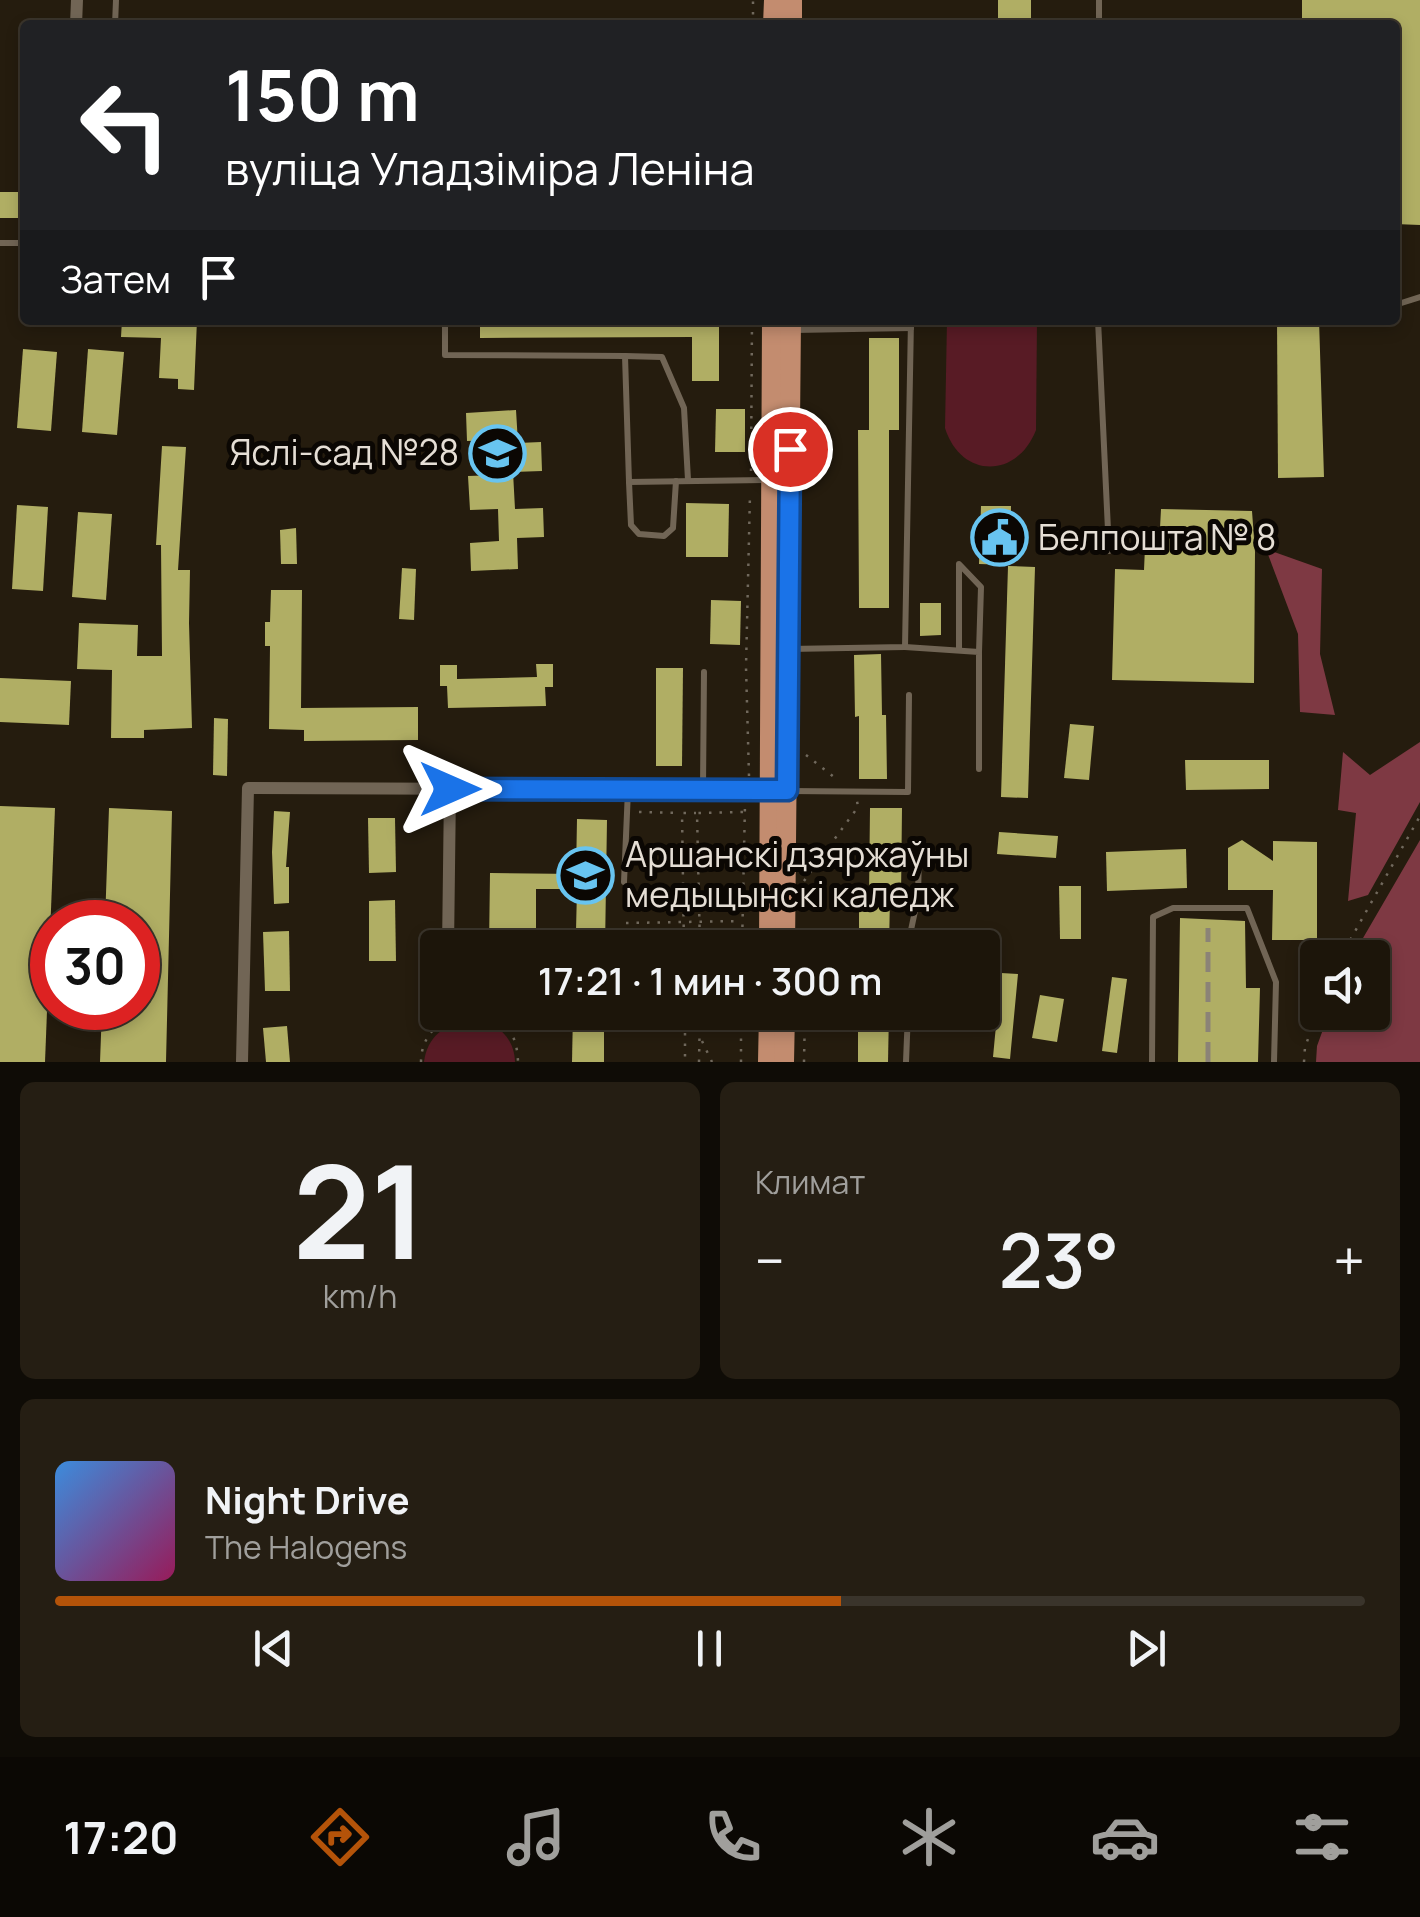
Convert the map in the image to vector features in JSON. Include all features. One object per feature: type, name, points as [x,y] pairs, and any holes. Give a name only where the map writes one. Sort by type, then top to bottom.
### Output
[{"type":"main road","points":[[784,325],[761,480],[785,930]]},
{"type":"main road","points":[[770,930],[788,649],[784,325]]},
{"type":"main road","points":[[768,1062],[769,1030]]},
{"type":"main road","points":[[784,1062],[785,1030]]},
{"type":"street","points":[[242,1062],[248,788],[779,790]]},
{"type":"street","points":[[448,930],[450,789]]},
{"type":"lane","points":[[446,325],[446,355],[662,356],[684,408],[688,480]]},
{"type":"lane","points":[[905,647],[911,325]]},
{"type":"lane","points":[[1098,325],[1109,551]]},
{"type":"lane","points":[[625,356],[631,525],[639,534],[664,536],[673,528],[676,481]]},
{"type":"lane","points":[[629,482],[761,480]]},
{"type":"lane","points":[[958,649],[959,564],[982,587],[978,769]]},
{"type":"lane","points":[[788,649],[905,647],[979,652]]},
{"type":"lane","points":[[703,789],[704,672]]},
{"type":"lane","points":[[779,790],[908,792],[908,695]]},
{"type":"lane","points":[[624,882],[628,789]]},
{"type":"lane","points":[[910,930],[918,897],[920,853]]},
{"type":"lane","points":[[1152,1062],[1152,918],[1172,908],[1247,908],[1276,982],[1274,1062]]},
{"type":"lane","points":[[906,1062],[907,1030]]},
{"type":"path","points":[[749,777],[746,667],[761,480],[752,325]]},
{"type":"path","points":[[802,883],[858,807],[854,793],[805,754]]},
{"type":"path","points":[[742,930],[745,799]]},
{"type":"path","points":[[627,812],[744,812]]},
{"type":"path","points":[[682,813],[684,930]]},
{"type":"path","points":[[697,814],[700,930]]},
{"type":"path","points":[[1350,940],[1420,816]]},
{"type":"path","points":[[626,923],[742,921]]},
{"type":"path","points":[[422,1062],[421,1050],[433,1030]]},
{"type":"path","points":[[510,1030],[518,1042],[518,1062]]},
{"type":"path","points":[[684,1030],[685,1062]]},
{"type":"path","points":[[700,1030],[700,1062]]},
{"type":"path","points":[[740,1062],[741,1030]]},
{"type":"path","points":[[804,1030],[804,1062]]},
{"type":"path","points":[[1304,1062],[1311,1030]]},
{"type":"path","points":[[700,1037],[712,1062]]},
{"type":"shaded area","points":[[947,325],[1037,325],[1036,430],[1027,446],[1003,464],[976,464],[963,457],[945,428]]},
{"type":"shaded area","points":[[1266,549],[1322,569],[1320,654],[1335,715],[1300,712],[1298,634]]},
{"type":"shaded area","points":[[1420,742],[1420,802],[1368,895],[1348,901],[1356,813],[1338,810],[1343,752],[1370,775]]},
{"type":"shaded area","points":[[1420,840],[1420,1062],[1316,1062],[1323,1030],[1390,1030],[1390,940],[1362,940]]},
{"type":"shaded area","points":[[500,1030],[511,1044],[515,1062],[424,1062],[438,1033]]},
{"type":"building","points":[[998,0],[1031,0],[1031,20],[998,20]]},
{"type":"building","points":[[1302,0],[1420,0],[1420,225],[1400,224],[1400,20],[1302,20]]},
{"type":"building","points":[[0,192],[20,192],[20,218],[0,218]]},
{"type":"building","points":[[122,325],[197,325],[194,390],[178,389],[178,379],[159,378],[161,338],[121,337]]},
{"type":"building","points":[[480,325],[719,325],[719,381],[692,381],[692,337],[480,338]]},
{"type":"building","points":[[1277,325],[1319,325],[1324,477],[1278,478]]},
{"type":"building","points":[[869,338],[899,338],[899,430],[889,430],[889,608],[859,608],[858,430],[869,430]]},
{"type":"building","points":[[23,349],[57,352],[51,431],[17,428]]},
{"type":"building","points":[[88,349],[124,352],[117,435],[82,432]]},
{"type":"building","points":[[716,409],[745,409],[745,452],[715,452]]},
{"type":"building","points":[[516,410],[518,443],[541,442],[542,471],[513,472],[515,509],[543,508],[544,537],[517,538],[518,569],[471,571],[470,543],[499,541],[498,509],[470,510],[468,476],[497,475],[495,440],[467,441],[466,413]]},
{"type":"building","points":[[162,446],[186,447],[178,570],[190,570],[192,728],[144,730],[144,738],[111,738],[112,670],[77,669],[79,623],[138,625],[137,656],[162,656],[161,545],[156,545]]},
{"type":"building","points":[[686,503],[729,504],[728,557],[686,557]]},
{"type":"building","points":[[17,505],[48,507],[43,591],[12,589]]},
{"type":"building","points":[[981,506],[1011,506],[1010,565],[979,564]]},
{"type":"building","points":[[1161,509],[1252,511],[1254,683],[1112,680],[1115,569],[1144,570],[1145,547],[1159,547]]},
{"type":"building","points":[[78,512],[112,514],[106,600],[72,597]]},
{"type":"building","points":[[296,528],[297,564],[281,564],[280,530]]},
{"type":"building","points":[[1008,566],[1035,567],[1028,798],[1001,797]]},
{"type":"building","points":[[402,568],[416,569],[414,620],[399,619]]},
{"type":"building","points":[[271,590],[302,590],[301,708],[418,707],[418,740],[304,741],[304,730],[269,729],[270,646],[265,646],[265,622],[270,622]]},
{"type":"building","points":[[711,600],[741,601],[740,645],[710,644]]},
{"type":"building","points":[[920,603],[941,603],[941,635],[920,636]]},
{"type":"building","points":[[881,654],[887,779],[859,779],[854,655]]},
{"type":"building","points":[[536,664],[553,664],[553,687],[545,687],[546,706],[448,708],[447,686],[440,686],[440,665],[457,665],[457,679],[537,677]]},
{"type":"building","points":[[656,668],[683,668],[682,766],[656,766]]},
{"type":"building","points":[[0,678],[71,681],[69,725],[0,722]]},
{"type":"building","points":[[214,718],[228,719],[227,776],[213,775]]},
{"type":"building","points":[[1070,724],[1094,726],[1089,780],[1064,778]]},
{"type":"building","points":[[1185,760],[1269,760],[1269,789],[1186,790]]},
{"type":"building","points":[[0,806],[55,808],[51,900],[30,900],[30,1030],[46,1030],[45,1062],[0,1062]]},
{"type":"building","points":[[109,808],[172,811],[166,1062],[100,1062],[101,1030],[160,1030],[160,900],[106,900]]},
{"type":"building","points":[[870,808],[902,808],[901,897],[890,897],[889,930],[859,930],[859,896],[869,896]]},
{"type":"building","points":[[274,811],[290,812],[286,867],[289,903],[274,904]]},
{"type":"building","points":[[368,818],[395,818],[396,872],[369,873]]},
{"type":"building","points":[[577,819],[607,820],[605,930],[576,930],[577,889],[536,889],[536,930],[489,930],[490,873],[576,874]]},
{"type":"building","points":[[999,832],[1058,836],[1056,858],[997,854]]},
{"type":"building","points":[[1242,840],[1273,861],[1273,841],[1317,842],[1317,940],[1272,940],[1273,890],[1228,890],[1228,848]]},
{"type":"building","points":[[1186,849],[1187,888],[1107,891],[1106,852]]},
{"type":"building","points":[[1059,886],[1081,886],[1081,939],[1060,939]]},
{"type":"building","points":[[395,900],[396,961],[369,961],[369,901]]},
{"type":"building","points":[[1180,918],[1245,921],[1246,988],[1260,988],[1258,1062],[1178,1062]]},
{"type":"building","points":[[289,931],[290,991],[265,991],[263,932]]},
{"type":"building","points":[[1001,973],[1018,974],[1010,1059],[993,1057],[996,1030],[1000,1030]]},
{"type":"building","points":[[1112,977],[1127,979],[1117,1053],[1102,1051]]},
{"type":"building","points":[[1040,995],[1064,999],[1057,1042],[1032,1038]]},
{"type":"building","points":[[287,1026],[290,1062],[266,1062],[263,1028]]},
{"type":"building","points":[[573,1030],[604,1030],[604,1062],[572,1062]]},
{"type":"building","points":[[858,1030],[889,1030],[888,1062],[858,1062]]},
{"type":"railway","points":[[1208,928],[1208,1062]]},
{"type":"place","name":"Яслі-сад №28","points":[[498,453]]},
{"type":"place","name":"Белпошта № 8","points":[[999,538]]},
{"type":"place","name":"Аршанскі дзяржаўны медыцынскі каледж","points":[[586,875]]},
{"type":"route","points":[[450,789],[787,790],[790,449]]}]
